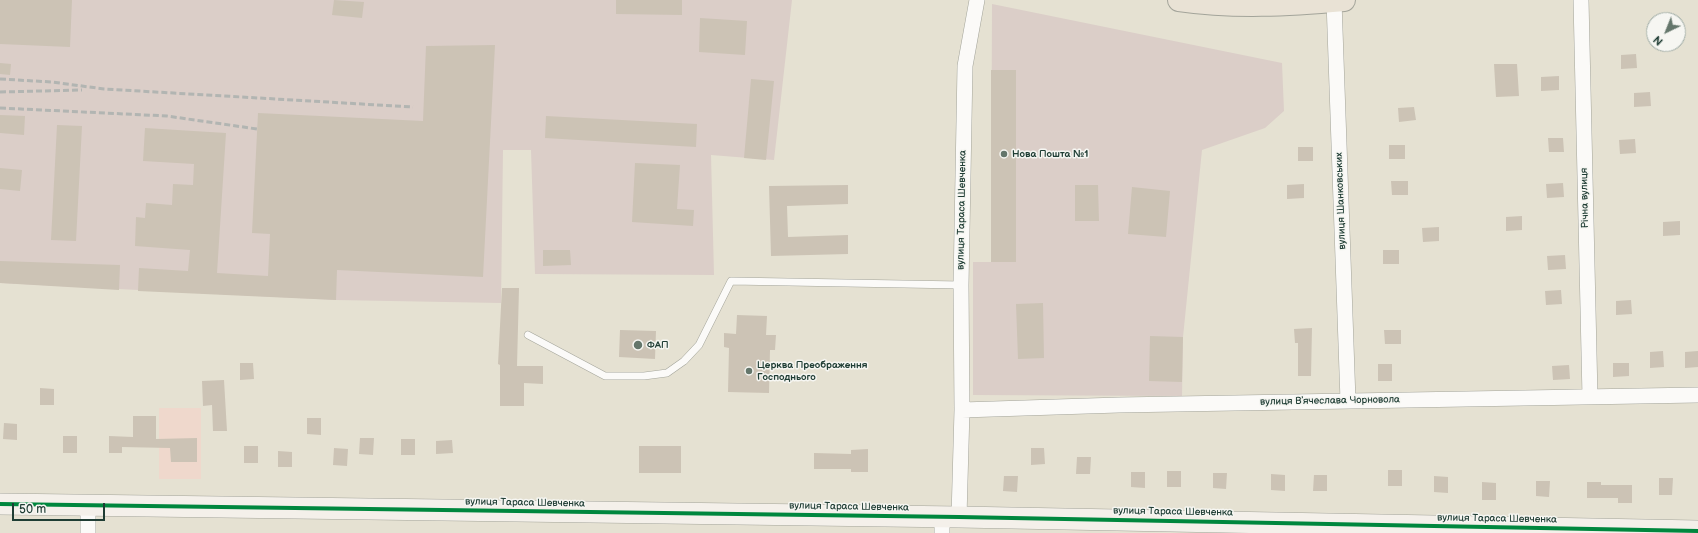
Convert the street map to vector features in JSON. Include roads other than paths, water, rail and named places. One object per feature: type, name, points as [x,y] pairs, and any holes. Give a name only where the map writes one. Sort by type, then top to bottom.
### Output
[{"type":"highway","points":[[1189,1],[1253,6],[1339,0]]},
{"type":"street","name":"вулиця Тараса Шевченка","points":[[948,522],[962,410],[961,285],[965,66],[977,0]]},
{"type":"street","name":"вулиця Шанковських","points":[[1339,0],[1348,401]]},
{"type":"street","name":"Річна вулиця","points":[[1580,0],[1590,397]]},
{"type":"street","name":"вулиця Вʼячеслава Чорновола","points":[[962,410],[1119,405],[1698,395]]},
{"type":"street","name":"вулиця Тараса Шевченка","points":[[0,504],[1321,528],[1698,531]]},
{"type":"street","points":[[88,506],[88,533]]},
{"type":"lane","points":[[528,335],[605,376],[644,376],[667,373],[684,361],[699,345],[731,281],[961,285]]},
{"type":"railway","points":[[0,79],[52,82],[104,89],[413,107]]},
{"type":"railway","points":[[0,92],[82,90]]},
{"type":"railway","points":[[0,108],[167,116],[257,129]]},
{"type":"place","name":"Нова Пошта №1","points":[[1004,154]]},
{"type":"place","name":"ФАП","points":[[638,345]]},
{"type":"place","name":"Церква Преображення Господнього","points":[[749,371]]}]
